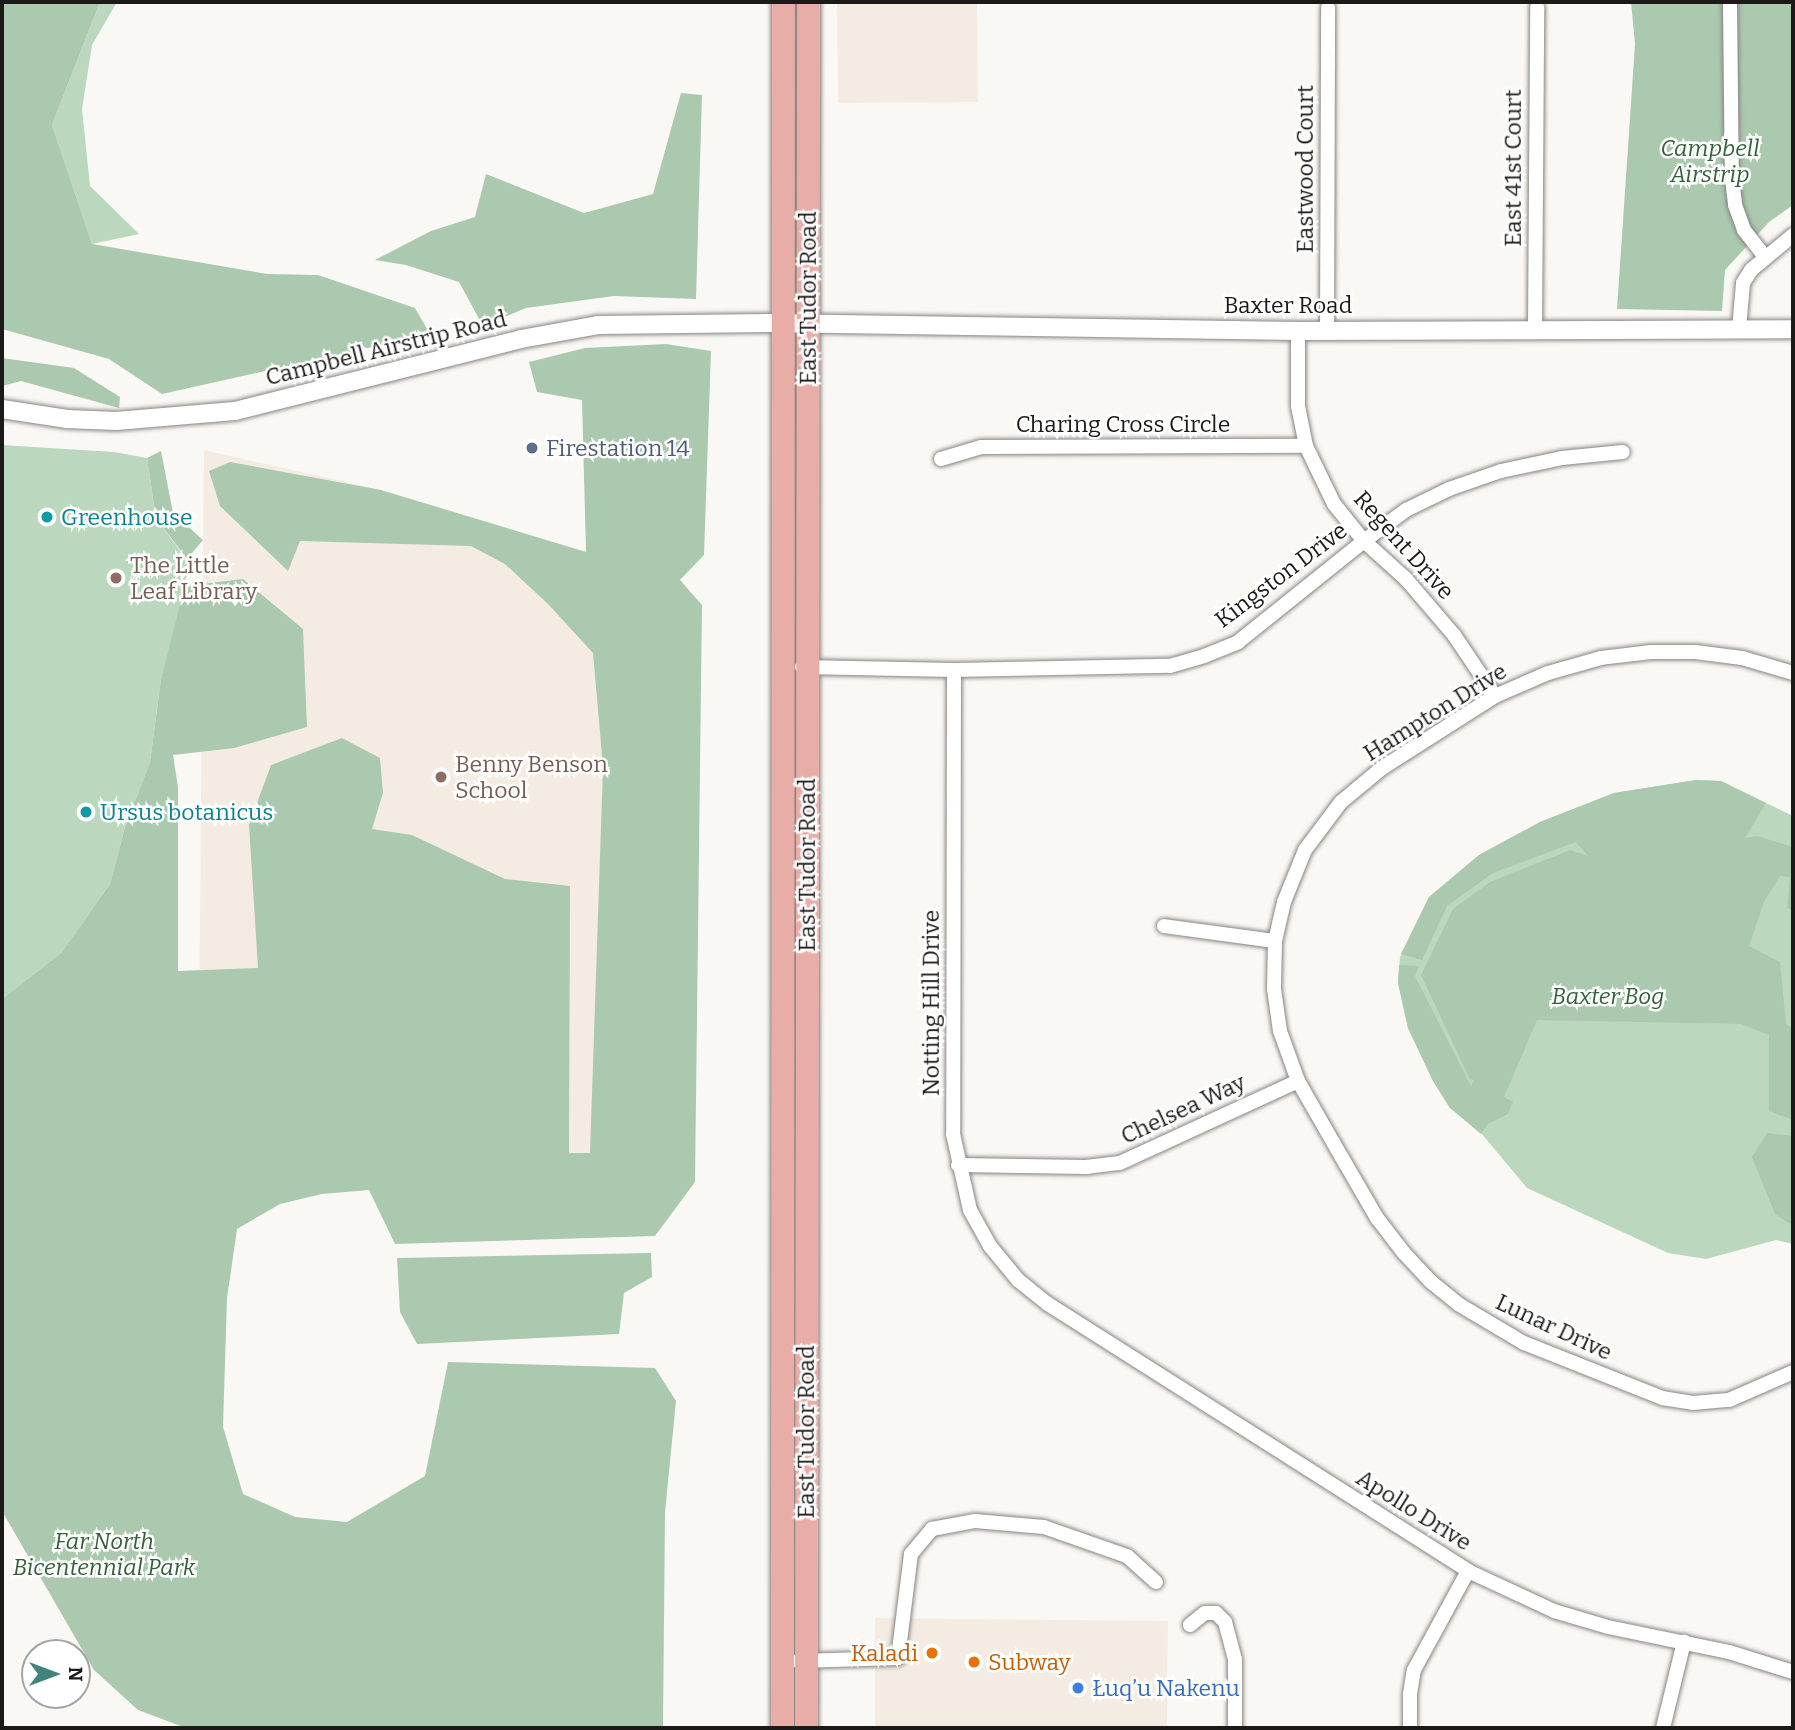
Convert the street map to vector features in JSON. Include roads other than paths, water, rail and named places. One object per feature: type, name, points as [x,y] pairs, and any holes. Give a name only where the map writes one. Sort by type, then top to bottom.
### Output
[{"type":"main road","name":"East Tudor Road","points":[[782,1728],[783,2]]},
{"type":"main road","name":"East Tudor Road","points":[[806,1728],[808,2]]},
{"type":"street","points":[[1730,2],[1732,179],[1735,205],[1744,230],[1765,257]]},
{"type":"street","name":"East 41st Court","points":[[1535,329],[1537,7]]},
{"type":"street","name":"Eastwood Court","points":[[1327,330],[1328,8]]},
{"type":"street","points":[[1738,329],[1743,283],[1751,270],[1793,235]]},
{"type":"street","name":"Campbell Airstrip Road","points":[[2,409],[91,421],[178,418],[235,411],[569,329],[652,323],[782,323]]},
{"type":"street","name":"Baxter Road","points":[[782,323],[1297,331],[1793,329]]},
{"type":"street","name":"Regent Drive","points":[[1297,331],[1298,406],[1306,446],[1335,504],[1364,541],[1406,579],[1454,635],[1495,696]]},
{"type":"street","name":"Charing Cross Circle","points":[[941,459],[981,447],[1306,446]]},
{"type":"street","name":"Kingston Drive","points":[[783,667],[954,670],[1170,666],[1238,642],[1406,510],[1449,489],[1501,471],[1562,458],[1623,452]]},
{"type":"street","name":"Hampton Drive","points":[[1275,941],[1284,902],[1305,850],[1341,802],[1382,768],[1495,696],[1548,673],[1601,658],[1651,652],[1695,652],[1742,658],[1793,673]]},
{"type":"street","name":"Notting Hill Drive","points":[[954,670],[953,1134],[970,1210],[990,1246],[1017,1280],[1048,1304]]},
{"type":"street","points":[[1164,926],[1275,941]]},
{"type":"street","name":"Lunar Drive","points":[[1275,941],[1274,989],[1280,1031],[1298,1081],[1377,1218],[1430,1281],[1486,1323],[1524,1343],[1672,1400],[1693,1403],[1729,1400],[1793,1372]]},
{"type":"street","name":"Chelsea Way","points":[[958,1165],[1086,1167],[1120,1163],[1298,1081]]},
{"type":"street","name":"Apollo Drive","points":[[1048,1304],[1468,1571],[1554,1611],[1729,1652],[1793,1672]]},
{"type":"street","points":[[782,1661],[898,1658],[911,1553],[932,1529],[975,1521],[1044,1527],[1127,1556],[1156,1581]]},
{"type":"street","points":[[1410,1728],[1410,1694],[1414,1670],[1468,1571]]},
{"type":"street","points":[[1190,1625],[1205,1613],[1216,1613],[1225,1622],[1235,1659],[1236,1728]]},
{"type":"street","points":[[1662,1728],[1684,1642]]},
{"type":"place","name":"Firestation 14","points":[[532,448]]},
{"type":"place","name":"Greenhouse","points":[[47,517]]},
{"type":"place","name":"The Little Leaf Library","points":[[116,578]]},
{"type":"place","name":"Benny Benson School","points":[[441,777]]},
{"type":"place","name":"Ursus botanicus","points":[[86,812]]},
{"type":"place","name":"Kaladi","points":[[932,1653]]},
{"type":"place","name":"Subway","points":[[974,1662]]},
{"type":"place","name":"Łuq’u Nakenu","points":[[1078,1688]]},
{"type":"park label","name":"Campbell Airstrip","points":[[1710,161]]},
{"type":"park label","name":"Baxter Bog","points":[[1608,996]]},
{"type":"park label","name":"Far North Bicentennial Park","points":[[104,1554]]}]
